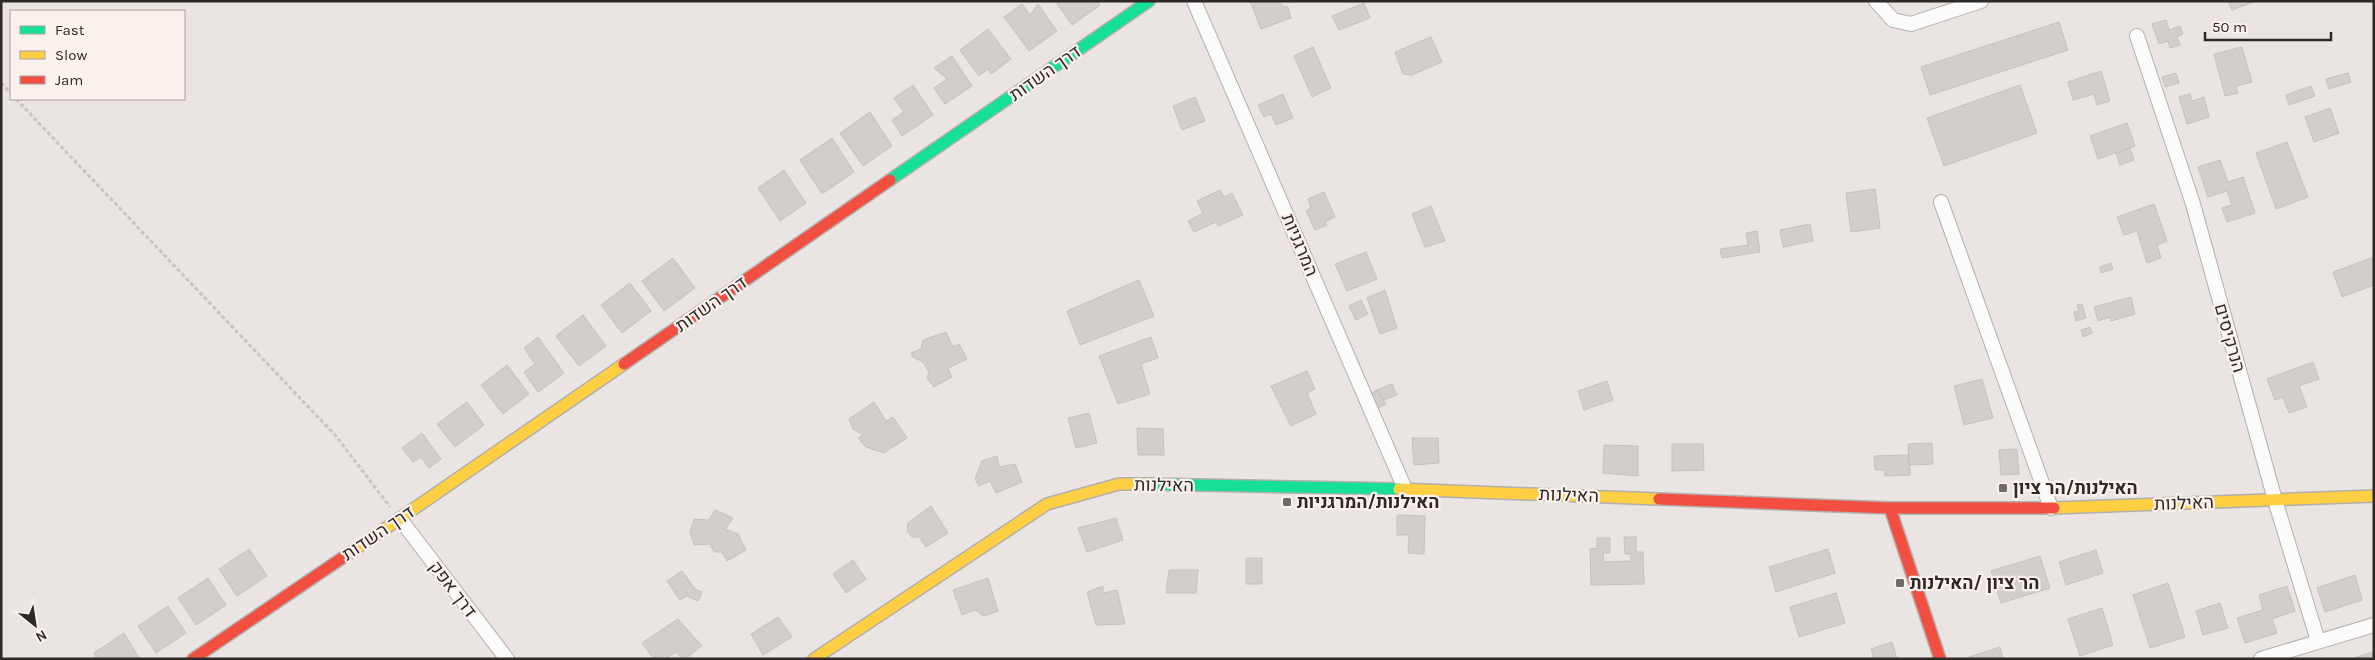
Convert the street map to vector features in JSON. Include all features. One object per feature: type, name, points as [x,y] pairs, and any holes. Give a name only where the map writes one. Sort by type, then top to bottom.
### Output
[{"type":"main road","name":"דרך השדות","points":[[193,659],[400,519],[1149,1]]},
{"type":"main road","name":"האילנות","points":[[814,659],[1047,504],[1119,484],[1405,489],[1890,508],[2051,508],[2374,496]]},
{"type":"main road","points":[[1890,508],[1940,659]]},
{"type":"street","name":"המרגניות","points":[[1194,1],[1405,489]]},
{"type":"street","points":[[1876,1],[1893,20],[1911,24],[1980,1]]},
{"type":"street","name":"הנרקיסים","points":[[2137,36],[2193,204],[2276,500],[2318,641]]},
{"type":"street","points":[[1941,202],[2051,508]]},
{"type":"street","name":"דרך אפק","points":[[400,519],[507,659]]},
{"type":"street","points":[[2261,659],[2374,626]]},
{"type":"path","points":[[1,83],[10,92]]},
{"type":"path","points":[[17,100],[336,436],[400,519]]},
{"type":"building","points":[[1055,1],[1097,1],[1100,5],[1072,25]]},
{"type":"building","points":[[1250,1],[1280,1],[1282,6],[1288,7],[1291,18],[1261,29]]},
{"type":"building","points":[[2228,1],[2256,1],[2232,10]]},
{"type":"building","points":[[1364,3],[1370,18],[1339,30],[1332,16]]},
{"type":"building","points":[[1022,4],[1030,15],[1038,4],[1057,31],[1029,51],[1004,17]]},
{"type":"building","points":[[2166,20],[2169,30],[2180,26],[2183,34],[2177,37],[2180,45],[2170,48],[2168,41],[2159,44],[2152,24]]},
{"type":"building","points":[[2059,22],[2068,50],[1930,95],[1921,67]]},
{"type":"building","points":[[988,29],[1011,59],[991,74],[988,69],[979,76],[960,50]]},
{"type":"building","points":[[1431,37],[1442,62],[1412,75],[1403,74],[1395,52]]},
{"type":"building","points":[[1313,47],[1331,88],[1312,97],[1294,56]]},
{"type":"building","points":[[2242,47],[2252,82],[2236,86],[2238,93],[2225,96],[2214,54]]},
{"type":"building","points":[[952,56],[972,86],[945,104],[934,88],[947,79],[934,68]]},
{"type":"building","points":[[2101,71],[2110,101],[2097,105],[2094,94],[2073,100],[2068,82]]},
{"type":"building","points":[[2176,73],[2179,83],[2165,87],[2162,77]]},
{"type":"building","points":[[2348,73],[2351,82],[2329,89],[2326,79]]},
{"type":"building","points":[[913,85],[933,115],[902,136],[892,120],[904,112],[894,98]]},
{"type":"building","points":[[2020,85],[2037,133],[1944,166],[1927,118]]},
{"type":"building","points":[[2311,86],[2315,96],[2289,105],[2286,95]]},
{"type":"building","points":[[1283,94],[1293,118],[1276,125],[1271,114],[1264,117],[1258,105]]},
{"type":"building","points":[[2190,94],[2192,101],[2204,97],[2209,117],[2187,124],[2179,97]]},
{"type":"building","points":[[1195,97],[1205,121],[1182,130],[1173,106]]},
{"type":"building","points":[[2330,108],[2339,133],[2314,142],[2305,117]]},
{"type":"building","points":[[870,112],[892,146],[863,166],[840,133]]},
{"type":"building","points":[[2127,123],[2135,146],[2098,159],[2090,136]]},
{"type":"building","points":[[832,138],[854,172],[822,194],[800,160]]},
{"type":"building","points":[[2287,142],[2308,197],[2276,209],[2256,153]]},
{"type":"building","points":[[2130,148],[2134,160],[2120,165],[2116,153]]},
{"type":"building","points":[[2220,160],[2228,182],[2243,177],[2255,213],[2227,222],[2222,208],[2232,205],[2227,191],[2208,197],[2198,167]]},
{"type":"building","points":[[784,170],[806,203],[780,221],[758,188]]},
{"type":"building","points":[[1875,189],[1880,228],[1851,232],[1846,193]]},
{"type":"building","points":[[1220,190],[1224,197],[1232,193],[1243,215],[1218,226],[1216,222],[1194,232],[1188,221],[1203,213],[1197,201]]},
{"type":"building","points":[[1324,192],[1335,217],[1325,222],[1327,225],[1315,230],[1306,211],[1311,208],[1308,199]]},
{"type":"building","points":[[2154,204],[2167,241],[2157,245],[2161,258],[2147,263],[2137,231],[2124,235],[2117,217]]},
{"type":"building","points":[[1431,206],[1445,241],[1425,247],[1412,214]]},
{"type":"building","points":[[1810,224],[1813,241],[1783,247],[1780,230]]},
{"type":"building","points":[[1757,231],[1760,252],[1722,258],[1720,249],[1748,245],[1746,233]]},
{"type":"building","points":[[1366,252],[1377,279],[1347,291],[1335,264]]},
{"type":"building","points":[[2374,257],[2374,285],[2342,297],[2333,272]]},
{"type":"building","points":[[673,258],[695,288],[664,311],[642,281]]},
{"type":"building","points":[[2111,263],[2113,269],[2101,273],[2100,267]]},
{"type":"building","points":[[1139,280],[1154,316],[1080,345],[1067,311]]},
{"type":"building","points":[[630,283],[651,311],[622,333],[601,305]]},
{"type":"building","points":[[1385,290],[1397,328],[1380,334],[1367,298]]},
{"type":"building","points":[[2131,297],[2135,314],[2111,321],[2110,317],[2098,321],[2094,307]]},
{"type":"building","points":[[1361,300],[1368,314],[1356,320],[1349,306]]},
{"type":"building","points":[[2082,304],[2086,318],[2076,321],[2074,312],[2079,311],[2077,305]]},
{"type":"building","points":[[583,315],[606,346],[579,366],[556,336]]},
{"type":"building","points":[[2090,327],[2092,333],[2083,337],[2081,330]]},
{"type":"building","points":[[946,332],[953,347],[959,344],[967,359],[948,368],[952,377],[934,387],[927,378],[929,372],[923,362],[913,357],[911,353],[921,349],[923,340]]},
{"type":"building","points":[[538,337],[564,373],[538,392],[524,372],[535,364],[524,348]]},
{"type":"building","points":[[1151,337],[1158,358],[1141,364],[1150,394],[1118,404],[1099,356]]},
{"type":"building","points":[[2313,362],[2319,379],[2299,386],[2307,407],[2289,413],[2283,397],[2275,400],[2267,379]]},
{"type":"building","points":[[507,365],[529,394],[503,414],[481,385]]},
{"type":"building","points":[[1307,371],[1315,389],[1307,393],[1316,414],[1291,426],[1271,386]]},
{"type":"building","points":[[1982,379],[1993,418],[1964,425],[1954,386]]},
{"type":"building","points":[[1607,381],[1613,400],[1584,410],[1578,391]]},
{"type":"building","points":[[1392,384],[1397,395],[1383,400],[1377,390]]},
{"type":"building","points":[[1377,390],[1386,404],[1376,409],[1368,395]]},
{"type":"building","points":[[467,402],[484,425],[455,447],[437,424]]},
{"type":"building","points":[[874,402],[886,421],[893,417],[907,438],[884,453],[866,447],[858,438],[863,435],[853,429],[849,419]]},
{"type":"building","points":[[1089,413],[1097,443],[1076,448],[1068,418]]},
{"type":"building","points":[[1137,428],[1163,429],[1164,455],[1138,455]]},
{"type":"building","points":[[422,433],[441,459],[429,468],[421,457],[413,462],[402,448]]},
{"type":"building","points":[[1412,438],[1438,438],[1439,463],[1414,465]]},
{"type":"building","points":[[1932,443],[1933,464],[1909,465],[1908,444]]},
{"type":"building","points":[[1672,444],[1703,444],[1704,470],[1672,471]]},
{"type":"building","points":[[1604,445],[1638,446],[1638,476],[1603,473]]},
{"type":"building","points":[[2017,449],[2019,474],[2001,475],[1999,450]]},
{"type":"building","points":[[1909,455],[1910,475],[1885,476],[1884,470],[1875,470],[1874,456]]},
{"type":"building","points":[[997,456],[999,467],[1015,464],[1022,482],[996,493],[990,481],[979,486],[975,479],[982,461]]},
{"type":"building","points":[[931,506],[948,533],[926,547],[919,537],[912,537],[907,531],[908,523]]},
{"type":"building","points":[[715,510],[733,518],[725,529],[738,534],[746,550],[727,561],[722,552],[714,552],[710,544],[694,545],[690,532],[694,519],[709,520]]},
{"type":"building","points":[[1397,515],[1425,516],[1424,554],[1408,553],[1409,535],[1397,535]]},
{"type":"building","points":[[1116,518],[1123,540],[1087,552],[1078,528]]},
{"type":"building","points":[[1624,537],[1636,537],[1636,552],[1643,552],[1644,584],[1591,585],[1590,549],[1597,548],[1597,538],[1610,538],[1610,553],[1603,553],[1604,562],[1631,561],[1631,554],[1625,554]]},
{"type":"building","points":[[249,549],[267,576],[237,596],[219,569]]},
{"type":"building","points":[[1828,549],[1835,573],[1776,592],[1769,567]]},
{"type":"building","points":[[2096,550],[2103,573],[2066,585],[2059,562]]},
{"type":"building","points":[[2040,556],[2050,588],[2001,603],[1991,571]]},
{"type":"building","points":[[1246,558],[1262,558],[1262,584],[1246,584]]},
{"type":"building","points":[[853,560],[866,579],[846,593],[833,574]]},
{"type":"building","points":[[1169,570],[1198,570],[1196,593],[1166,593]]},
{"type":"building","points":[[682,571],[695,589],[702,592],[698,601],[687,596],[680,600],[667,581]]},
{"type":"building","points":[[2355,575],[2362,600],[2325,612],[2317,588]]},
{"type":"building","points":[[208,578],[226,605],[196,625],[178,598]]},
{"type":"building","points":[[988,578],[998,611],[984,616],[975,610],[962,615],[953,590]]},
{"type":"building","points":[[2168,583],[2185,637],[2150,648],[2133,595]]},
{"type":"building","points":[[1103,586],[1103,593],[1117,590],[1125,624],[1096,625],[1087,592]]},
{"type":"building","points":[[2287,586],[2295,611],[2272,619],[2277,633],[2245,643],[2237,618],[2263,610],[2259,595]]},
{"type":"building","points":[[1836,593],[1845,623],[1799,637],[1790,607]]},
{"type":"building","points":[[2220,603],[2228,628],[2203,635],[2196,611]]},
{"type":"building","points":[[168,606],[186,633],[156,653],[138,626]]},
{"type":"building","points":[[2102,608],[2113,645],[2080,656],[2068,619]]},
{"type":"building","points":[[778,617],[792,637],[763,655],[751,634]]},
{"type":"building","points":[[678,619],[702,646],[685,659],[682,659],[676,652],[665,659],[654,659],[642,643]]},
{"type":"building","points":[[124,633],[140,659],[97,659],[94,653]]},
{"type":"building","points":[[1892,642],[1897,659],[1874,659],[1871,649]]},
{"type":"building","points":[[2000,647],[2003,659],[1970,659],[1969,657]]},
{"type":"building","points":[[2372,652],[2374,659],[2351,659]]},
{"type":"traffic: fast","points":[[890,180],[1149,1]]},
{"type":"traffic: fast","points":[[1147,484],[1399,489]]},
{"type":"traffic: slow","points":[[354,550],[624,364]]},
{"type":"traffic: slow","points":[[814,659],[1047,504],[1119,484],[1147,484]]},
{"type":"traffic: slow","points":[[1399,489],[1659,499]]},
{"type":"traffic: slow","points":[[2054,508],[2374,496]]},
{"type":"traffic: jam","points":[[624,364],[890,180]]},
{"type":"traffic: jam","points":[[1659,499],[1890,508],[2054,508]]},
{"type":"traffic: jam","points":[[1890,508],[1940,659]]},
{"type":"traffic: jam","points":[[193,659],[354,550]]},
{"type":"place","name":"האילנות/הר ציון","points":[[2003,488]]},
{"type":"place","name":"האילנות/המרגניות","points":[[1287,502]]},
{"type":"place","name":"הר ציון /האילנות","points":[[1900,583]]}]
